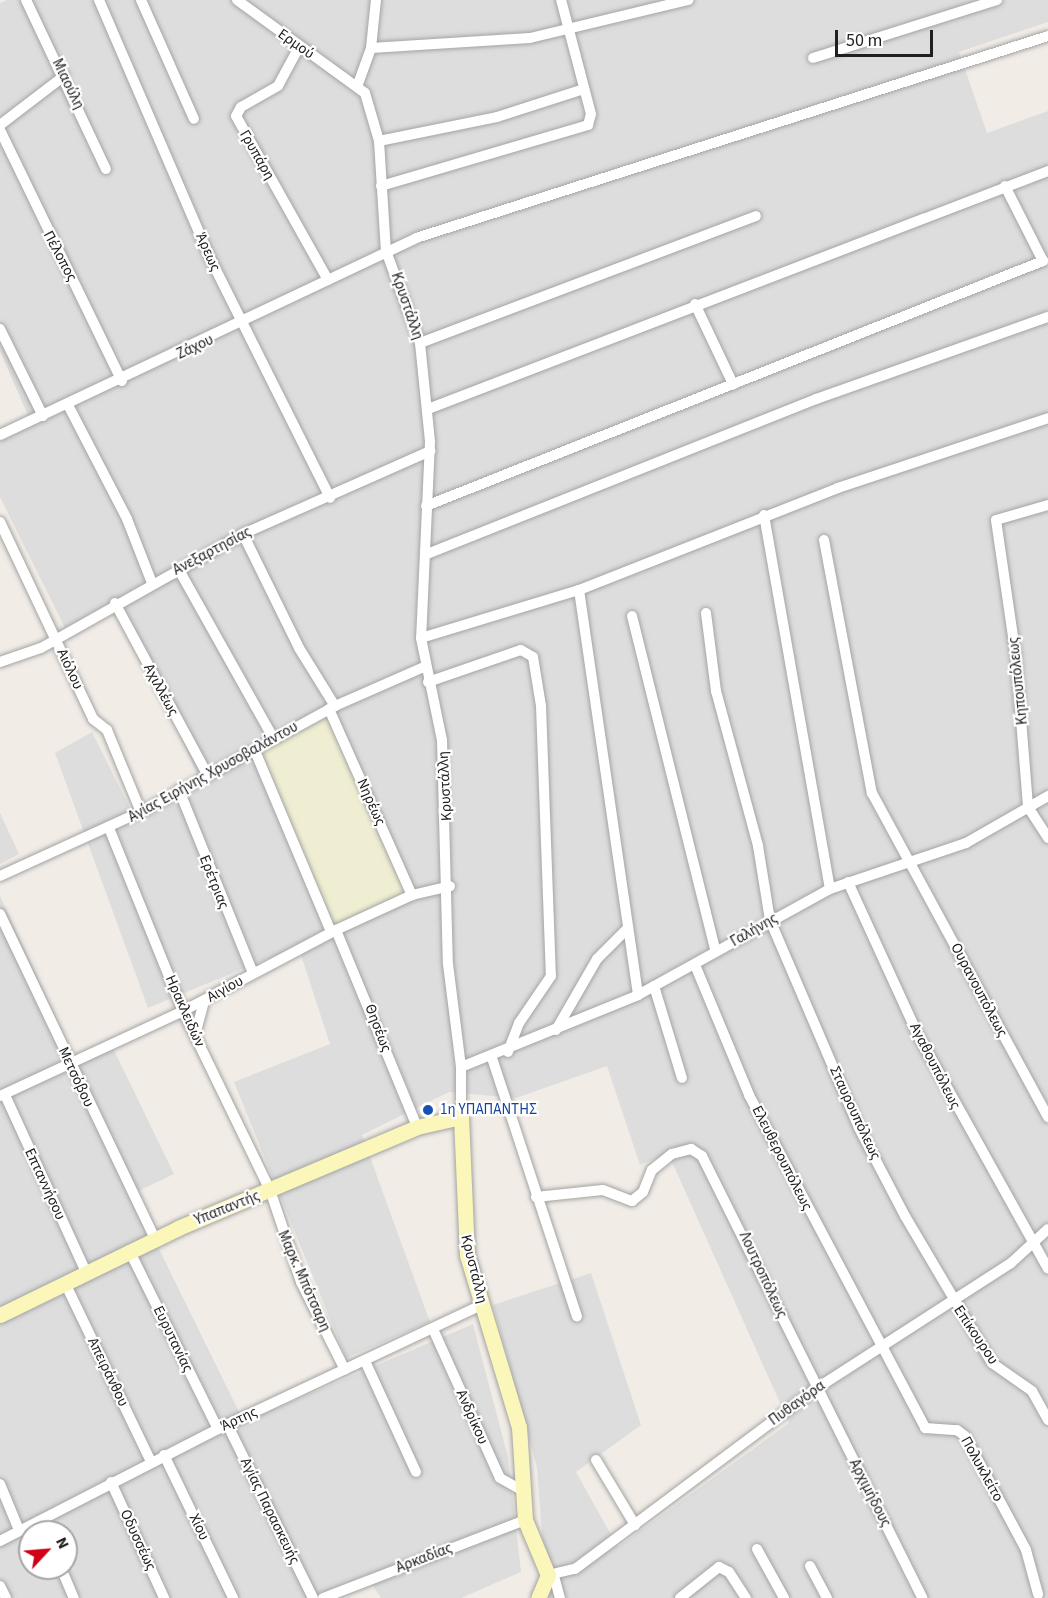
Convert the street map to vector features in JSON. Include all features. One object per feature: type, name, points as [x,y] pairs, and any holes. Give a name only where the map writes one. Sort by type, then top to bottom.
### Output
[{"type":"street","name":"Μιαούλη","points":[[26,0],[64,76],[106,169]]},
{"type":"street","name":"Άρεως","points":[[99,0],[242,325],[330,498]]},
{"type":"street","points":[[141,0],[194,120]]},
{"type":"street","name":"Ερμού","points":[[237,0],[299,47],[358,84]]},
{"type":"street","points":[[358,84],[370,48],[376,0]]},
{"type":"street","points":[[381,186],[585,127],[591,118],[565,31],[561,0]]},
{"type":"street","points":[[370,48],[480,44],[565,31],[688,0]]},
{"type":"street","points":[[813,58],[997,0]]},
{"type":"street","name":"Ζάχου","points":[[0,435],[242,325],[386,251],[1048,36]]},
{"type":"street","name":"Γρυπάρη","points":[[299,47],[278,86],[241,107],[236,116],[328,280]]},
{"type":"street","points":[[0,125],[64,76]]},
{"type":"street","name":"Κρυστάλλη","points":[[358,84],[371,105],[379,141],[386,251],[420,343],[428,409],[430,451],[421,638],[424,667],[442,740],[450,886],[448,964],[461,1067],[464,1228],[482,1305],[519,1427],[525,1492],[525,1520],[551,1576]]},
{"type":"street","points":[[379,141],[497,117],[581,90]]},
{"type":"street","name":"Πέλοπος","points":[[0,130],[122,381]]},
{"type":"street","points":[[428,409],[695,304],[1048,171]]},
{"type":"street","points":[[426,506],[1046,260],[1005,186]]},
{"type":"street","points":[[420,343],[756,216]]},
{"type":"street","points":[[695,304],[733,384]]},
{"type":"street","points":[[426,554],[816,399],[1048,317]]},
{"type":"street","points":[[0,329],[43,416]]},
{"type":"street","points":[[68,405],[127,519],[152,584]]},
{"type":"street","points":[[421,638],[579,590],[764,515],[1048,418]]},
{"type":"street","name":"Ανεξαρτησίας","points":[[0,662],[56,639],[115,603],[243,534],[330,498],[430,451]]},
{"type":"street","name":"Κηπουπόλεως","points":[[1048,505],[996,520],[1016,657],[1028,807],[1048,838]]},
{"type":"street","points":[[764,515],[830,889]]},
{"type":"street","name":"Αιόλου","points":[[0,522],[93,719],[107,730],[141,812]]},
{"type":"street","name":"Νηρέως","points":[[243,534],[299,648],[332,707],[412,896]]},
{"type":"street","name":"Ουρανουπόλεως","points":[[824,540],[872,793],[1048,1117]]},
{"type":"street","points":[[178,570],[274,739]]},
{"type":"street","points":[[579,590],[638,995]]},
{"type":"street","name":"Αχιλλέως","points":[[115,603],[208,776]]},
{"type":"street","name":"Σταυρουπόλεως","points":[[706,613],[716,691],[758,846],[770,920],[859,1128],[952,1300]]},
{"type":"street","points":[[632,616],[717,952]]},
{"type":"street","points":[[428,682],[520,650],[533,657],[541,706],[551,976],[519,1023],[508,1052]]},
{"type":"street","name":"Αγίας Ειρήνης Χρυσοβαλάντου","points":[[0,876],[110,828],[332,707],[424,667]]},
{"type":"street","name":"Θησέως","points":[[255,751],[417,1127]]},
{"type":"street","name":"Ερέτριας","points":[[179,790],[253,973]]},
{"type":"street","name":"Γαλήνης","points":[[461,1067],[508,1052],[638,995],[695,965],[770,920],[830,889],[966,843],[1048,796]]},
{"type":"street","name":"Ηρακλειδών","points":[[110,828],[183,1011],[270,1190]]},
{"type":"street","name":"Αγαθουπόλεως","points":[[848,882],[919,1037],[1048,1269]]},
{"type":"street","name":"Αιγίου","points":[[2,1096],[183,1011],[333,931],[412,896],[450,886]]},
{"type":"street","name":"Μετσόβου","points":[[0,914],[70,1065],[155,1239]]},
{"type":"street","points":[[556,1031],[597,959],[628,928]]},
{"type":"street","name":"Ελευθερουπόλεως","points":[[695,965],[749,1095],[881,1346]]},
{"type":"street","points":[[654,986],[682,1078]]},
{"type":"street","points":[[195,1036],[204,1000]]},
{"type":"street","points":[[492,1058],[576,1317]]},
{"type":"street","name":"Επταννήσου","points":[[2,1096],[86,1272]]},
{"type":"street","name":"Υπαπαντής","points":[[0,1315],[129,1250],[417,1127],[461,1117]]},
{"type":"street","name":"Λουτροπόλεως","points":[[536,1197],[603,1190],[632,1201],[643,1192],[652,1170],[672,1154],[691,1149],[706,1162],[755,1255],[814,1390]]},
{"type":"street","name":"Μαρκ. Μπότσαρη","points":[[270,1190],[301,1282],[345,1370]]},
{"type":"street","name":"Πυθαγόρα","points":[[551,1576],[575,1569],[814,1390],[1034,1245],[1048,1229]]},
{"type":"street","name":"Ευρυτανίας","points":[[129,1250],[223,1427]]},
{"type":"street","name":"Απειράνθου","points":[[65,1282],[152,1462]]},
{"type":"street","name":"Επίκουρου","points":[[952,1300],[994,1365],[1032,1391],[1048,1420]]},
{"type":"street","name":"Άρτης","points":[[41,1520],[164,1455],[482,1305]]},
{"type":"street","name":"Ανδρίκου","points":[[433,1329],[500,1478],[525,1492]]},
{"type":"street","name":"Πολυκλείτο","points":[[881,1346],[925,1428],[957,1430],[965,1437],[1026,1550],[1036,1596]]},
{"type":"street","points":[[365,1361],[416,1472]]},
{"type":"street","name":"Αρχιμήδους","points":[[814,1390],[922,1598]]},
{"type":"street","name":"Αγίας Παρασκευής","points":[[223,1427],[313,1598]]},
{"type":"street","name":"Χίου","points":[[164,1455],[233,1598]]},
{"type":"street","points":[[596,1460],[635,1525]]},
{"type":"street","name":"Οδυσσέως","points":[[111,1482],[164,1598]]},
{"type":"street","points":[[0,1484],[18,1528]]},
{"type":"street","name":"Αρκαδίας","points":[[323,1598],[525,1520]]},
{"type":"street","name":"Άρτης","points":[[0,1541],[18,1531]]},
{"type":"street","points":[[757,1549],[784,1598]]},
{"type":"street","points":[[810,1566],[827,1598]]},
{"type":"street","points":[[680,1598],[694,1593],[712,1571],[726,1569],[746,1598]]},
{"type":"street","points":[[538,1598],[551,1576]]},
{"type":"street","points":[[551,1576],[560,1598]]},
{"type":"street","points":[[66,1580],[74,1598]]},
{"type":"street","points":[[0,1586],[6,1598]]},
{"type":"street","points":[[1036,1596],[1048,1587]]},
{"type":"shaded area","points":[[7,0],[1048,0],[1048,22],[959,52],[987,133],[1048,111],[1048,1598],[547,1598],[537,1468],[493,1305],[591,1273],[641,1425],[576,1472],[618,1547],[789,1423],[668,1153],[640,1165],[607,1066],[516,1098],[449,1092],[362,1135],[430,1322],[346,1358],[234,1082],[330,1044],[298,946],[148,1008],[55,753],[92,732],[135,818],[201,783],[120,597],[65,628],[0,497],[0,440],[32,425],[0,351],[0,3]]},
{"type":"shaded area","points":[[0,813],[19,854],[0,864]]},
{"type":"shaded area","points":[[0,896],[75,1059],[112,1046],[174,1174],[132,1194],[244,1422],[473,1324],[508,1457],[521,1572],[461,1598],[381,1598],[366,1575],[312,1598],[0,1598]]},
{"type":"green space","points":[[328,715],[405,893],[337,924],[331,921],[260,753]]},
{"type":"place","name":"1η ΥΠΑΠΑΝΤΗΣ","points":[[428,1110]]}]
